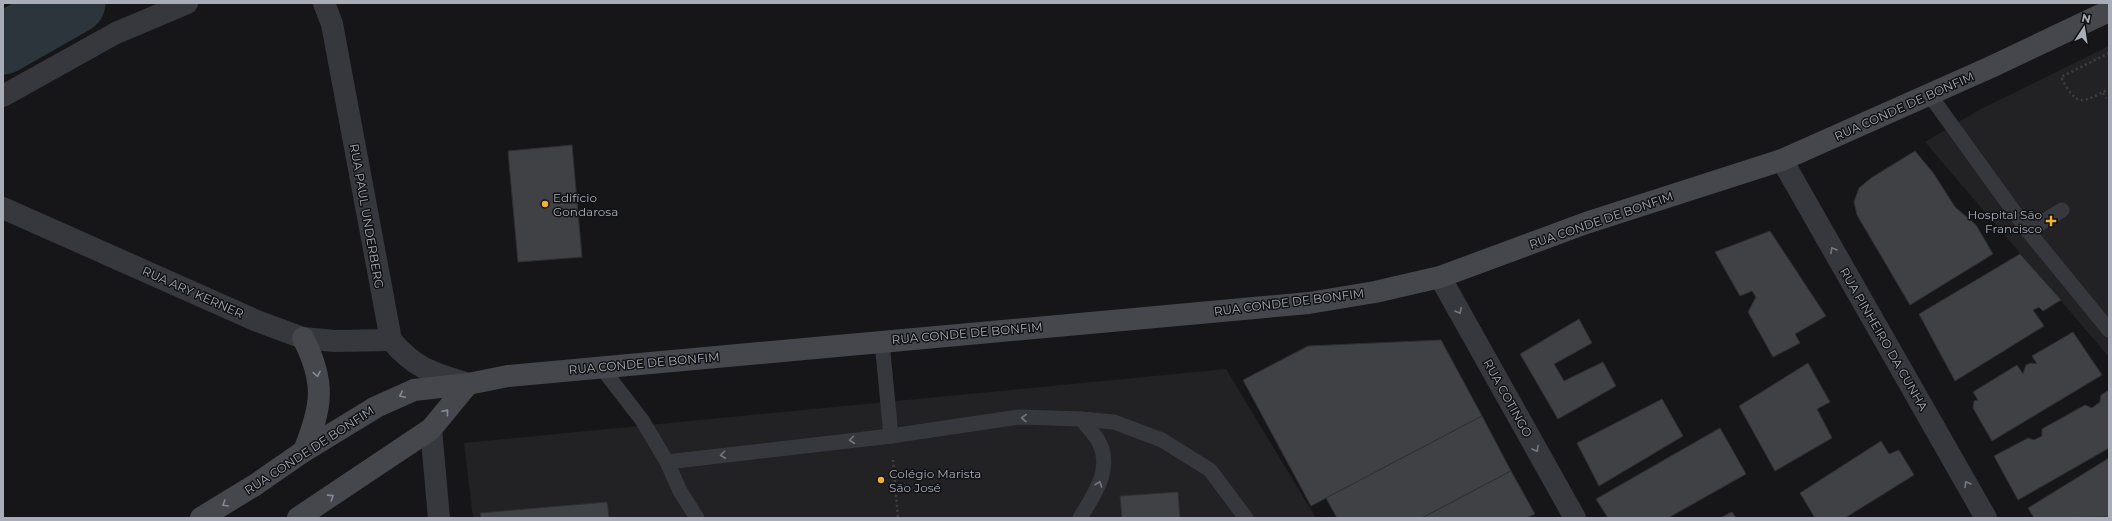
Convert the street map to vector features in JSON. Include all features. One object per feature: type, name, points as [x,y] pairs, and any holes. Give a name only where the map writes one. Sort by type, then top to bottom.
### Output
[{"type":"main road","name":"RUA CONDE DE BONFIM","points":[[201,518],[255,486],[304,451],[376,407],[414,390],[468,384],[508,376],[1308,302],[1375,292],[1440,277],[1586,223],[1782,160],[2070,31],[2109,11]]},
{"type":"main road","points":[[303,338],[317,371],[320,399],[314,425],[304,451]]},
{"type":"main road","points":[[298,518],[431,429],[468,384]]},
{"type":"street","points":[[3,96],[116,33],[187,3]]},
{"type":"street","name":"RUA PAUL UNDERBERG","points":[[324,3],[332,24],[391,340],[403,355],[422,368],[468,384]]},
{"type":"street","name":"RUA PINHEIRO DA CUNHA","points":[[1782,160],[1986,518]]},
{"type":"street","name":"RUA ARY KERNER","points":[[3,208],[257,321],[303,338],[335,341],[391,340]]},
{"type":"street","name":"RUA COTINGO","points":[[1440,277],[1575,518]]},
{"type":"street","points":[[431,429],[439,518]]},
{"type":"lane","points":[[1929,94],[2028,231],[2109,330]]},
{"type":"lane","points":[[2028,231],[2062,210]]},
{"type":"lane","points":[[882,342],[891,436]]},
{"type":"lane","points":[[601,367],[642,420],[667,462],[680,491],[697,518]]},
{"type":"lane","points":[[667,462],[891,436],[1019,417],[1114,422],[1162,440],[1210,470],[1246,518]]},
{"type":"lane","points":[[1080,518],[1098,488],[1105,464],[1100,444],[1081,420]]},
{"type":"path","points":[[2109,53],[2061,77],[2070,95],[2077,100],[2086,100],[2109,89]]},
{"type":"path","points":[[2102,93],[2106,98]]},
{"type":"path","points":[[891,436],[898,518]]},
{"type":"shaded area","name":"Hospital São Francisco","points":[[2109,46],[2109,357],[1925,142],[1979,110]]},
{"type":"shaded area","name":"Colégio Marista São José","points":[[1226,369],[1316,518],[473,518],[464,443]]},
{"type":"building","name":"Edifício Gondarosa","points":[[572,145],[582,257],[518,262],[508,151]]},
{"type":"building","points":[[1915,151],[1934,174],[1955,207],[1976,225],[1993,254],[1910,305],[1857,215],[1854,202],[1859,188],[1871,178]]},
{"type":"building","points":[[1770,231],[1826,316],[1795,334],[1800,343],[1773,357],[1748,312],[1756,297],[1752,291],[1740,296],[1715,252]]},
{"type":"building","points":[[2020,254],[2061,300],[2043,311],[2039,307],[2033,310],[2044,326],[1955,381],[1919,314]]},
{"type":"building","points":[[1579,319],[1592,343],[1554,364],[1564,381],[1603,362],[1616,386],[1558,419],[1520,354]]},
{"type":"building","points":[[2073,332],[2102,375],[1992,441],[1973,408],[1974,401],[1978,400],[1973,392],[2017,365],[2023,374],[2026,365],[2031,363],[2037,364],[2032,356]]},
{"type":"building","points":[[1441,340],[1482,416],[1311,506],[1243,380],[1308,346]]},
{"type":"building","points":[[1808,363],[1830,402],[1817,409],[1832,438],[1775,471],[1739,406]]},
{"type":"building","points":[[2109,390],[2109,448],[2018,500],[1994,456],[2028,438],[2034,440],[2042,436],[2042,429],[2085,405],[2092,408],[2100,402],[2101,395]]},
{"type":"building","points":[[1662,399],[1683,436],[1599,486],[1577,443]]},
{"type":"building","points":[[1482,416],[1511,471],[1422,518],[1337,518],[1326,498]]},
{"type":"building","points":[[1720,428],[1746,474],[1668,518],[1608,518],[1596,499]]},
{"type":"building","points":[[1881,441],[1889,454],[1899,450],[1914,475],[1845,518],[1815,518],[1800,493]]},
{"type":"building","points":[[2109,458],[2109,517],[2034,518],[2028,508]]},
{"type":"building","points":[[1511,471],[1535,514],[1526,518],[1422,518]]},
{"type":"building","points":[[1178,492],[1180,518],[1122,518],[1120,496]]},
{"type":"building","points":[[607,502],[609,518],[481,518],[480,513]]},
{"type":"building","points":[[1732,512],[1736,518],[1720,518]]},
{"type":"waterway","points":[[3,44],[75,3]]},
{"type":"place","name":"Edifício Gondarosa","points":[[545,204]]},
{"type":"place","name":"Hospital São Francisco","points":[[2051,221]]},
{"type":"place","name":"Colégio Marista São José","points":[[881,480]]}]
